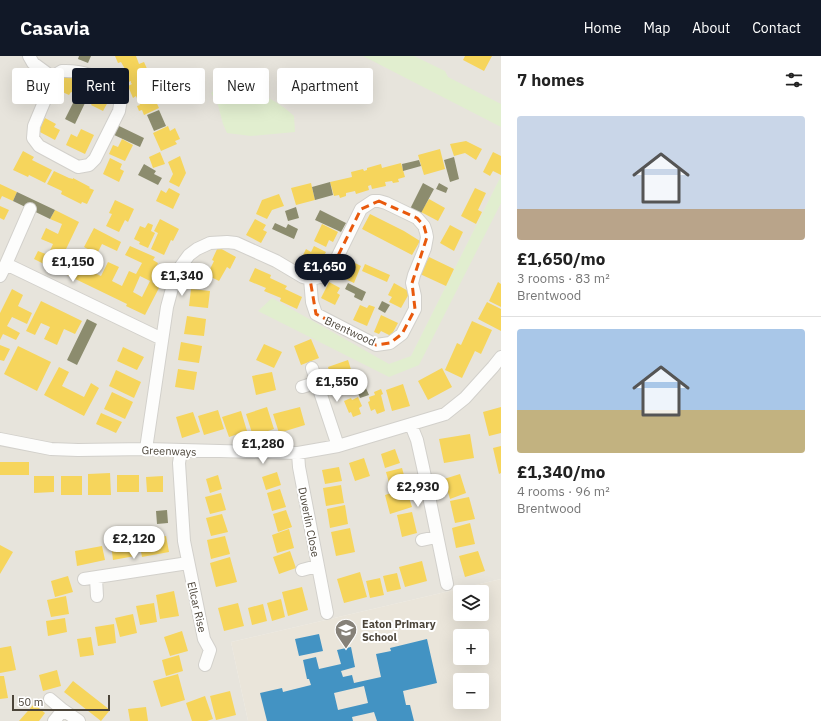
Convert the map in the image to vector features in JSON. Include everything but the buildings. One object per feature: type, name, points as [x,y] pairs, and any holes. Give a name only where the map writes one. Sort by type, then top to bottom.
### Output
[{"type":"street","points":[[29,56],[33,62],[41,68]]},
{"type":"street","points":[[75,70],[95,76],[117,88],[121,99],[119,111],[95,159],[89,165],[78,167],[39,146],[33,138],[34,126],[47,95],[52,77],[62,71],[75,70]]},
{"type":"street","name":"Brentwood","points":[[373,201],[386,202],[417,218],[424,226],[427,237],[412,283],[415,296],[415,309],[402,334],[390,344],[376,345],[316,314],[312,302],[310,279],[320,277],[332,270],[361,209],[373,201]]},
{"type":"street","points":[[0,276],[30,210]]},
{"type":"street","points":[[146,449],[167,307],[174,281],[181,266],[189,255],[197,249],[210,243],[227,242],[242,246],[276,261],[303,277],[310,279]]},
{"type":"street","points":[[6,264],[162,339]]},
{"type":"street","name":"Greenways","points":[[0,439],[51,449],[146,449],[298,453],[338,446],[445,414],[497,370],[501,357]]},
{"type":"street","points":[[312,368],[318,382],[338,446]]},
{"type":"street","points":[[302,387],[318,382]]},
{"type":"street","points":[[411,425],[417,440],[447,584]]},
{"type":"street","name":"Ellcar Rise","points":[[181,451],[180,463],[184,541],[204,639],[214,651],[205,665]]},
{"type":"street","name":"Duverlin Close","points":[[298,453],[299,467],[327,613]]},
{"type":"street","points":[[422,540],[436,536]]},
{"type":"street","points":[[97,596],[90,578],[188,563]]},
{"type":"street","name":"Duverlin Close","points":[[302,570],[318,566]]},
{"type":"street","points":[[50,699],[79,721]]},
{"type":"street","points":[[54,721],[63,710]]},
{"type":"highlighted area","points":[[379,201],[417,218],[424,226],[427,237],[412,283],[415,309],[402,334],[390,343],[376,345],[316,314],[310,279],[331,270],[361,209]]},
{"type":"shaded area","points":[[0,56],[501,56],[501,579],[475,585],[453,585],[453,590],[231,642],[248,721],[0,721]]},
{"type":"shaded area","name":"Eaton Primary School","points":[[501,579],[501,721],[248,721],[231,642],[453,590],[453,621],[489,621],[489,585],[475,585]]},
{"type":"green space","points":[[363,56],[414,56],[445,71],[448,77],[501,104],[501,127]]},
{"type":"green space","points":[[269,98],[294,116],[295,132],[251,136],[227,133],[218,105],[269,104]]},
{"type":"green space","points":[[501,176],[501,203],[419,365],[389,377],[258,311],[272,298],[389,364],[411,356]]},
{"type":"place","name":"Eaton Primary School","points":[[346,650]]}]
